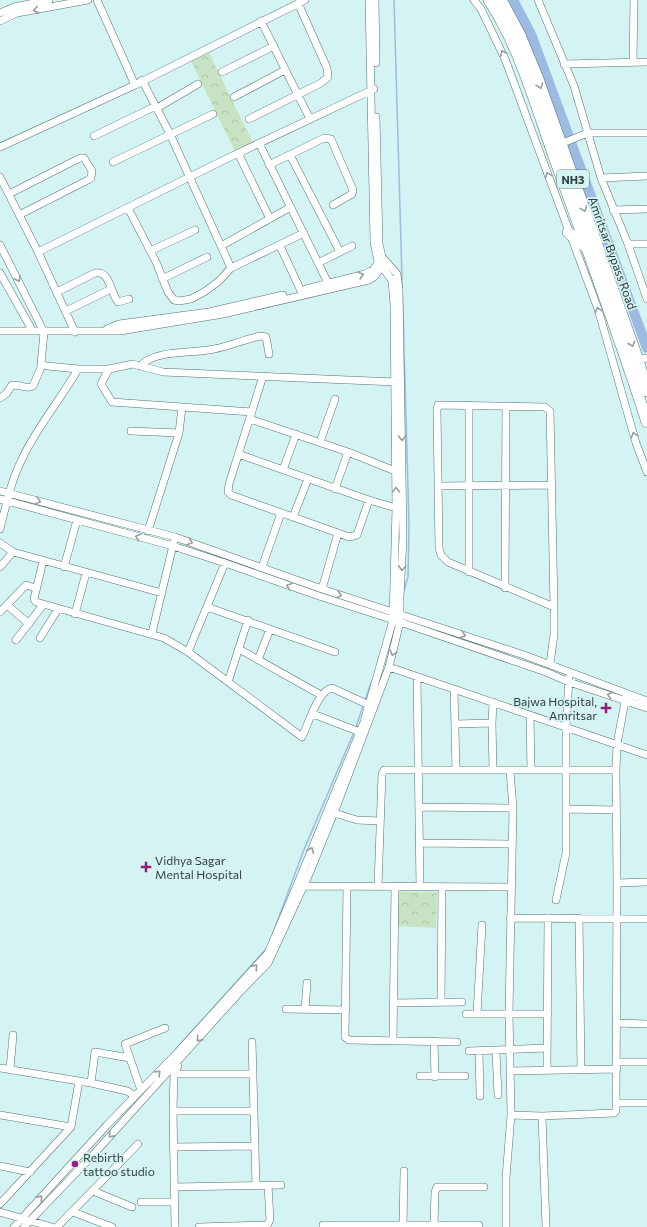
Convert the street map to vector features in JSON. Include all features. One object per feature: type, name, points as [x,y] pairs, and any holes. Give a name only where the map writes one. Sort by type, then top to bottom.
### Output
[{"type":"highway","name":"Amritsar Bypass Road","points":[[489,0],[506,31],[529,85],[587,248]]},
{"type":"highway","name":"Amritsar Bypass Road","points":[[501,0],[530,57],[565,142],[642,359]]},
{"type":"highway","points":[[568,232],[587,248]]},
{"type":"highway","name":"NH3","points":[[587,248],[647,422]]},
{"type":"highway","name":"NH3","points":[[642,359],[646,389]]},
{"type":"street","points":[[0,21],[4,13],[49,0]]},
{"type":"street","points":[[4,13],[17,14],[88,0]]},
{"type":"street","points":[[97,0],[135,85]]},
{"type":"street","points":[[370,0],[373,18]]},
{"type":"street","points":[[14,1227],[135,1096],[178,1052],[268,953],[360,732],[397,617],[393,603],[396,508],[396,382],[393,287],[390,275],[382,262],[374,242],[373,18],[375,0]]},
{"type":"street","points":[[474,0],[481,9],[505,59],[568,232],[598,309],[636,443],[647,472]]},
{"type":"street","points":[[538,0],[580,103],[585,134],[613,210],[628,244],[647,299]]},
{"type":"street","points":[[633,62],[634,0]]},
{"type":"street","points":[[0,147],[135,85],[142,80],[301,2],[328,74],[326,80],[249,118]]},
{"type":"street","points":[[0,3],[4,13]]},
{"type":"street","points":[[261,21],[310,119]]},
{"type":"street","points":[[222,72],[274,46]]},
{"type":"street","points":[[564,64],[647,62]]},
{"type":"street","points":[[234,96],[285,70]]},
{"type":"street","points":[[142,80],[170,134],[231,268]]},
{"type":"street","points":[[94,136],[156,107],[198,84]]},
{"type":"street","points":[[38,252],[238,153],[373,89]]},
{"type":"street","points":[[113,162],[213,114]]},
{"type":"street","points":[[565,142],[585,134],[647,133]]},
{"type":"street","points":[[269,165],[324,138],[330,138],[353,190],[352,194],[333,204]]},
{"type":"street","points":[[260,143],[269,165],[328,283]]},
{"type":"street","points":[[238,153],[270,219]]},
{"type":"street","points":[[290,155],[340,252]]},
{"type":"street","points":[[9,194],[80,158],[84,158],[92,171],[91,178],[88,180],[19,214]]},
{"type":"street","points":[[601,178],[647,176]]},
{"type":"street","points":[[0,177],[38,252],[75,332]]},
{"type":"street","points":[[221,246],[291,207]]},
{"type":"street","points":[[128,208],[150,251],[162,279],[174,300],[184,301],[191,299],[212,287],[231,268],[280,246],[304,233]]},
{"type":"street","points":[[613,210],[647,209]]},
{"type":"street","points":[[150,251],[195,230]]},
{"type":"street","points":[[628,244],[647,244]]},
{"type":"street","points":[[0,245],[44,332],[41,361],[42,365],[33,386],[28,388],[12,385],[6,394],[0,398]]},
{"type":"street","points":[[280,246],[301,291]]},
{"type":"street","points":[[318,263],[352,246]]},
{"type":"street","points":[[162,279],[207,257]]},
{"type":"street","points":[[105,330],[119,324],[209,312],[301,291],[365,274],[373,270],[382,262]]},
{"type":"street","points":[[0,331],[120,331],[189,321],[258,307],[369,280],[374,277],[382,262]]},
{"type":"street","points":[[24,1227],[179,1062],[238,994],[268,963],[334,813],[390,667],[400,597],[403,537],[399,290],[397,274],[382,262]]},
{"type":"street","points":[[57,292],[97,272],[102,272],[105,275],[118,302],[129,299]]},
{"type":"street","points":[[0,273],[32,330]]},
{"type":"street","points":[[66,311],[111,289]]},
{"type":"street","points":[[140,366],[146,361],[160,355],[208,350],[261,336],[266,338],[269,354]]},
{"type":"street","points":[[642,359],[647,375]]},
{"type":"street","points":[[42,365],[78,369],[109,369],[129,364],[163,372],[396,382]]},
{"type":"street","points":[[0,529],[5,498],[14,476],[28,448],[62,397],[78,369]]},
{"type":"street","points":[[109,369],[101,384],[110,401],[251,415],[296,434],[348,452],[395,471]]},
{"type":"street","points":[[263,376],[229,484],[230,493],[349,537],[357,535],[369,500]]},
{"type":"street","points":[[320,442],[335,399]]},
{"type":"street","points":[[550,664],[554,634],[554,607],[550,485],[550,411],[545,407],[441,404],[437,407],[441,555],[448,562],[469,572],[554,607]]},
{"type":"street","points":[[469,405],[469,572]]},
{"type":"street","points":[[505,588],[506,406]]},
{"type":"street","points":[[148,530],[179,433],[182,407]]},
{"type":"street","points":[[131,431],[179,433]]},
{"type":"street","points":[[283,470],[296,434]]},
{"type":"street","points":[[334,489],[348,452]]},
{"type":"street","points":[[238,454],[334,489],[396,508]]},
{"type":"street","points":[[293,517],[308,479]]},
{"type":"street","points":[[438,486],[550,485]]},
{"type":"street","points":[[0,491],[5,498],[77,520],[173,546],[319,596],[397,617],[550,664],[571,672],[647,708]]},
{"type":"street","points":[[5,498],[175,537],[262,566],[546,672],[568,682],[647,701]]},
{"type":"street","points":[[262,566],[281,512]]},
{"type":"street","points":[[64,567],[77,520]]},
{"type":"street","points":[[322,589],[338,532]]},
{"type":"street","points":[[152,633],[175,537]]},
{"type":"street","points":[[0,543],[12,552],[162,593]]},
{"type":"street","points":[[0,567],[12,552]]},
{"type":"street","points":[[43,561],[36,588],[35,600],[44,605],[75,614],[152,633],[188,652],[302,737],[321,695],[328,689],[332,688],[369,704]]},
{"type":"street","points":[[188,652],[225,563]]},
{"type":"street","points":[[75,614],[86,573]]},
{"type":"street","points":[[0,612],[26,585],[36,588]]},
{"type":"street","points":[[7,605],[29,624]]},
{"type":"street","points":[[16,640],[44,605]]},
{"type":"street","points":[[207,607],[248,620],[335,652]]},
{"type":"street","points":[[40,638],[58,609]]},
{"type":"street","points":[[228,682],[248,620]]},
{"type":"street","points":[[258,660],[270,628]]},
{"type":"street","points":[[239,649],[321,695]]},
{"type":"street","points":[[390,667],[566,728],[617,744],[647,756]]},
{"type":"street","points":[[556,900],[566,853],[566,728],[568,682],[571,672]]},
{"type":"street","points":[[417,677],[421,843],[420,887]]},
{"type":"street","points":[[454,689],[456,770]]},
{"type":"street","points":[[511,1115],[542,1116],[614,1113],[616,1110],[616,919],[618,883],[615,810],[617,744],[626,697]]},
{"type":"street","points":[[493,702],[493,770]]},
{"type":"street","points":[[313,714],[360,732]]},
{"type":"street","points":[[530,715],[530,770]]},
{"type":"street","points":[[456,724],[492,723]]},
{"type":"street","points":[[378,886],[382,771],[386,769],[616,770]]},
{"type":"street","points":[[506,1227],[506,1178],[511,1115],[509,1013],[513,808],[510,770]]},
{"type":"street","points":[[420,807],[513,808]]},
{"type":"street","points":[[567,809],[615,810]]},
{"type":"street","points":[[334,813],[357,820],[380,821]]},
{"type":"street","points":[[421,843],[512,844]]},
{"type":"street","points":[[618,883],[647,882]]},
{"type":"street","points":[[303,886],[378,886],[395,888],[511,887]]},
{"type":"street","points":[[347,887],[346,1010],[344,1033],[347,1039],[457,1042]]},
{"type":"street","points":[[441,1003],[442,887]]},
{"type":"street","points":[[394,1041],[395,888]]},
{"type":"street","points":[[510,918],[647,919]]},
{"type":"street","points":[[547,1070],[548,918]]},
{"type":"street","points":[[579,918],[581,1070]]},
{"type":"street","points":[[477,1014],[482,925]]},
{"type":"street","points":[[305,1009],[307,983]]},
{"type":"street","points":[[394,1003],[462,1002]]},
{"type":"street","points":[[286,1009],[346,1010]]},
{"type":"street","points":[[466,1014],[548,1014]]},
{"type":"street","points":[[617,1024],[647,1024]]},
{"type":"street","points":[[141,1090],[125,1043],[165,1028]]},
{"type":"street","points":[[10,1069],[13,1035]]},
{"type":"street","points":[[434,1041],[435,1077]]},
{"type":"street","points":[[252,1042],[256,1185]]},
{"type":"street","points":[[469,1051],[547,1048]]},
{"type":"street","points":[[479,1051],[480,1096]]},
{"type":"street","points":[[496,1051],[498,1095]]},
{"type":"street","points":[[91,1083],[94,1052],[130,1058]]},
{"type":"street","points":[[175,1227],[173,1111],[174,1074],[179,1062]]},
{"type":"street","points":[[510,1071],[581,1070],[647,1062]]},
{"type":"street","points":[[0,1068],[79,1080],[126,1090],[135,1096]]},
{"type":"street","points":[[174,1074],[253,1074]]},
{"type":"street","points":[[420,1076],[465,1076]]},
{"type":"street","points":[[0,1204],[71,1127],[79,1080]]},
{"type":"street","points":[[616,1103],[647,1102]]},
{"type":"street","points":[[173,1111],[254,1111]]},
{"type":"street","points":[[0,1115],[71,1127]]},
{"type":"street","points":[[542,1116],[546,1227]]},
{"type":"street","points":[[57,1227],[138,1144]]},
{"type":"street","points":[[173,1147],[255,1146]]},
{"type":"street","points":[[0,1166],[30,1172]]},
{"type":"street","points":[[403,1226],[404,1171]]},
{"type":"street","points":[[199,1227],[268,1225],[270,1220],[268,1185]]},
{"type":"street","points":[[174,1187],[281,1185]]},
{"type":"street","points":[[432,1226],[434,1192],[437,1187],[484,1187]]},
{"type":"street","points":[[93,1191],[132,1207]]},
{"type":"street","points":[[141,1202],[174,1202]]},
{"type":"street","points":[[0,1212],[52,1227]]},
{"type":"street","points":[[73,1212],[112,1227]]},
{"type":"street","points":[[323,1227],[323,1225],[479,1225]]},
{"type":"green space","points":[[209,53],[253,143],[235,151],[191,61]]},
{"type":"green space","points":[[394,892],[437,892],[436,928],[394,926]]},
{"type":"waterway","points":[[394,0],[409,524],[408,577],[403,593]]},
{"type":"waterway","points":[[513,0],[531,34],[647,348]]},
{"type":"waterway","points":[[365,700],[371,683]]},
{"type":"waterway","points":[[356,727],[363,706]]},
{"type":"waterway","points":[[273,933],[303,852],[354,732]]},
{"type":"waterway","points":[[167,1059],[266,949]]},
{"type":"place","name":"Bajwa Hospital, Amritsar","points":[[606,708]]},
{"type":"place","name":"Vidhya Sagar Mental Hospital","points":[[146,867]]},
{"type":"place","name":"Rebirth tattoo studio","points":[[75,1164]]}]
